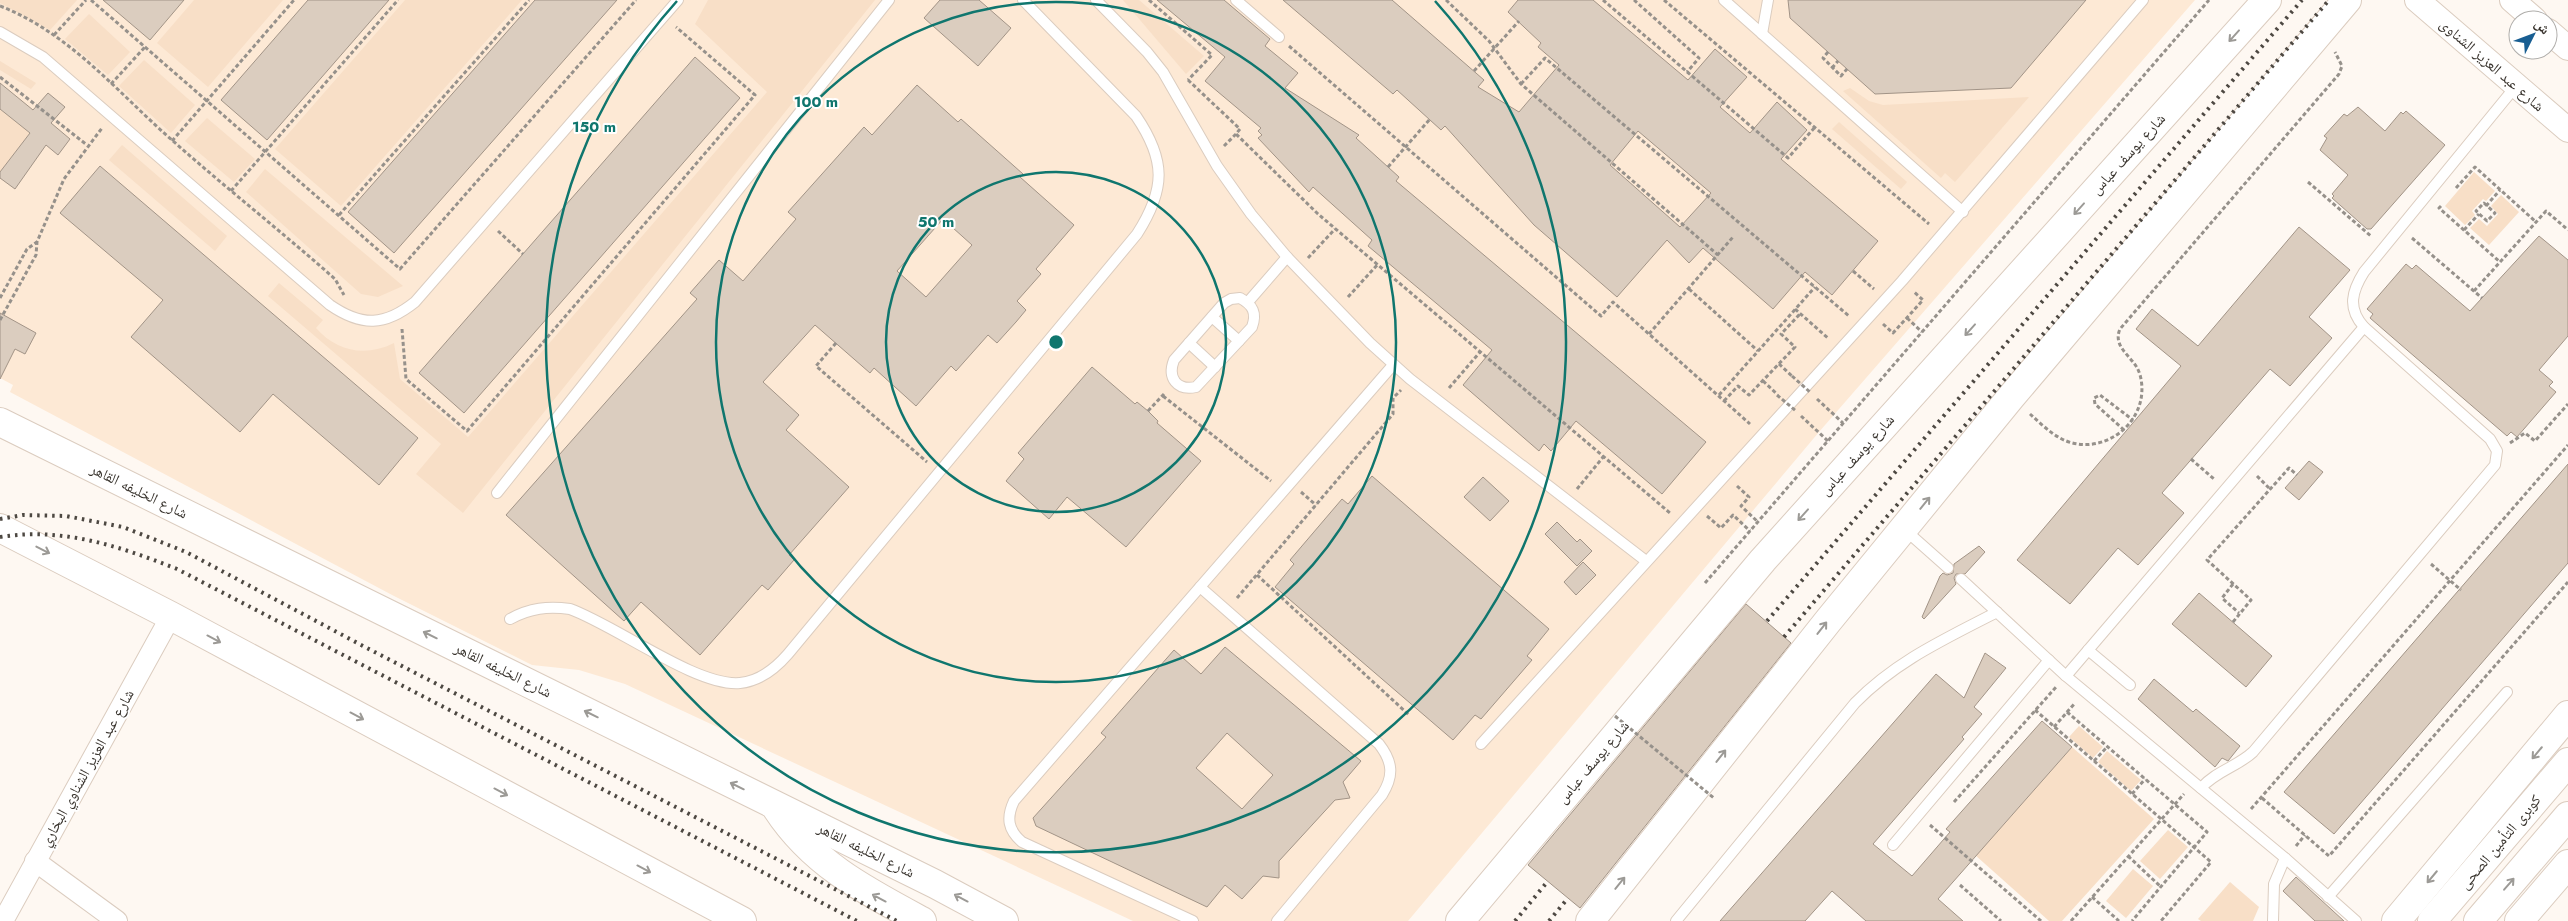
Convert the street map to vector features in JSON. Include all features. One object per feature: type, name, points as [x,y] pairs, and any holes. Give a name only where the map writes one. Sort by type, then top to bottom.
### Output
[{"type":"main road","name":"شارع يوسف عباس","points":[[1460,921],[1763,560],[2267,0]]},
{"type":"main road","points":[[1590,921],[2010,397],[2347,0]]},
{"type":"main road","name":"شارع الخليفه القاهر","points":[[0,422],[774,805],[1004,921]]},
{"type":"main road","points":[[0,528],[171,616],[742,921]]},
{"type":"main road","points":[[2396,921],[2568,715]]},
{"type":"main road","name":"كوبرى التأمين الصحى","points":[[2432,921],[2568,762]]},
{"type":"main road","points":[[774,805],[791,830],[824,862],[869,893],[922,921]]},
{"type":"main road","points":[[2478,921],[2568,816]]},
{"type":"main road","points":[[2519,921],[2568,864]]},
{"type":"street","points":[[2512,0],[2524,10]]},
{"type":"street","name":"شارع عبد العزيز الشناوى","points":[[2427,5],[2516,86],[2568,130]]},
{"type":"street","points":[[2558,40],[2568,48]]},
{"type":"street","name":"شارع عبد العزيز الشناوي البخاري","points":[[4,921],[35,861],[171,616]]},
{"type":"street","points":[[35,861],[117,921]]},
{"type":"lane","points":[[0,32],[43,57],[330,305],[346,316],[364,321],[373,321],[383,320],[400,314],[415,302],[678,0]]},
{"type":"lane","points":[[497,493],[889,0]]},
{"type":"lane","points":[[510,619],[539,608],[570,609],[713,680],[741,683],[755,679],[779,665],[1137,234],[1151,213],[1158,188],[1158,162],[1150,137],[1136,116],[1023,0]]},
{"type":"lane","points":[[1096,0],[1147,52],[1176,93],[1233,190],[1288,257],[1338,309],[1393,365],[1410,379],[1646,561]]},
{"type":"lane","points":[[1236,0],[1279,37]]},
{"type":"lane","points":[[1724,0],[1962,212]]},
{"type":"lane","points":[[1762,34],[1768,0]]},
{"type":"lane","points":[[1481,744],[1943,235],[2143,0]]},
{"type":"lane","points":[[2198,785],[2239,763],[2253,752],[2492,470],[2498,458],[2498,451],[2490,439],[2364,327],[2354,313],[2352,296],[2364,272],[2516,86]]},
{"type":"lane","points":[[1248,302],[1288,257]]},
{"type":"lane","points":[[1240,298],[1248,302],[1254,310],[1255,318],[1252,327],[1196,387],[1182,387],[1175,383],[1171,368],[1174,360],[1224,303],[1231,299],[1240,298]]},
{"type":"lane","points":[[1212,317],[1239,341]]},
{"type":"lane","points":[[2066,676],[2364,327]]},
{"type":"lane","points":[[1189,343],[1215,367]]},
{"type":"lane","points":[[1193,921],[1022,842],[1014,834],[1009,818],[1014,802],[1393,365]]},
{"type":"lane","points":[[1904,529],[1948,568]]},
{"type":"lane","points":[[1961,579],[2066,676],[2285,858],[2356,921]]},
{"type":"lane","points":[[1200,587],[1379,744],[1388,755],[1392,769],[1390,783],[1382,795],[1277,921]]},
{"type":"lane","points":[[1676,921],[1855,703],[1872,685],[1914,656],[1997,612]]},
{"type":"lane","points":[[2088,650],[2130,685]]},
{"type":"lane","points":[[1893,845],[2049,660]]},
{"type":"lane","points":[[2328,897],[2507,692]]},
{"type":"lane","points":[[2273,921],[2274,884],[2285,858]]},
{"type":"path","points":[[54,36],[86,0]]},
{"type":"path","points":[[92,0],[400,269],[636,0]]},
{"type":"path","points":[[172,141],[294,0]]},
{"type":"path","points":[[231,191],[398,0]]},
{"type":"path","points":[[339,215],[529,0]]},
{"type":"path","points":[[1149,0],[1212,55],[1176,93]]},
{"type":"path","points":[[1446,0],[1495,48],[1521,84],[1718,255]]},
{"type":"path","points":[[1602,0],[1788,158],[1815,127]]},
{"type":"path","points":[[1634,0],[1699,58],[1687,72]]},
{"type":"path","points":[[1664,0],[1943,235]]},
{"type":"path","points":[[1705,583],[2209,0]]},
{"type":"path","points":[[0,6],[22,16],[54,36],[111,84],[172,141],[335,279],[344,295],[346,316]]},
{"type":"path","points":[[400,314],[406,379],[466,431],[755,95],[664,16]]},
{"type":"path","points":[[1474,71],[1518,21]]},
{"type":"path","points":[[2010,397],[2048,429],[2069,442],[2078,444],[2098,444],[2124,430],[2133,420],[2141,400],[2140,377],[2137,367],[2120,345],[2118,339],[2120,329],[2339,74],[2341,62],[2322,30]]},
{"type":"path","points":[[1279,37],[1601,316],[1613,302],[1762,434]]},
{"type":"path","points":[[111,84],[146,46]]},
{"type":"path","points":[[1828,52],[1822,58],[1841,76],[1847,69]]},
{"type":"path","points":[[1521,84],[1545,58],[1861,326]]},
{"type":"path","points":[[0,78],[87,145]]},
{"type":"path","points":[[1188,80],[1240,129],[1236,134],[1297,196],[1681,522]]},
{"type":"path","points":[[0,320],[36,255],[37,242],[64,179],[87,145],[112,116]]},
{"type":"path","points":[[1388,167],[1430,119]]},
{"type":"path","points":[[2451,194],[2475,168],[2536,222]]},
{"type":"path","points":[[2308,182],[2384,247]]},
{"type":"path","points":[[2486,206],[2500,190]]},
{"type":"path","points":[[2445,201],[2439,208],[2500,262]]},
{"type":"path","points":[[2484,203],[2486,206],[2495,213],[2487,222],[2476,212],[2484,203]]},
{"type":"path","points":[[2474,291],[2546,210],[2568,230]]},
{"type":"path","points":[[2464,230],[2479,214]]},
{"type":"path","points":[[486,220],[523,254]]},
{"type":"path","points":[[2400,227],[2482,298]]},
{"type":"path","points":[[1299,268],[1335,229]]},
{"type":"path","points":[[1649,334],[1733,237]]},
{"type":"path","points":[[0,298],[27,249],[37,242]]},
{"type":"path","points":[[1338,309],[1378,264]]},
{"type":"path","points":[[1853,271],[1886,299]]},
{"type":"path","points":[[1719,396],[1815,287]]},
{"type":"path","points":[[1689,289],[1758,351]]},
{"type":"path","points":[[1882,324],[1893,333],[1923,300],[1912,290]]},
{"type":"path","points":[[1795,309],[1840,349]]},
{"type":"path","points":[[1724,401],[1738,386],[1749,396],[1795,347],[1781,334],[1800,314]]},
{"type":"path","points":[[1907,318],[1922,332]]},
{"type":"path","points":[[836,343],[816,366],[938,472]]},
{"type":"path","points":[[1456,380],[1480,352]]},
{"type":"path","points":[[1779,364],[1843,423]]},
{"type":"path","points":[[1226,610],[1393,414],[1393,398],[1410,379]]},
{"type":"path","points":[[1762,381],[1828,441]]},
{"type":"path","points":[[1148,411],[1175,383]]},
{"type":"path","points":[[2124,430],[2095,404],[2094,398],[2100,395],[2133,420]]},
{"type":"path","points":[[1163,396],[1268,478]]},
{"type":"path","points":[[2498,451],[2525,433],[2535,441],[2568,404]]},
{"type":"path","points":[[2568,445],[2262,798],[2329,856],[2568,582]]},
{"type":"path","points":[[1567,500],[1604,456]]},
{"type":"path","points":[[2191,459],[2226,489]]},
{"type":"path","points":[[2233,622],[2251,600],[2206,560],[2289,468],[2297,475]]},
{"type":"path","points":[[1725,474],[1749,497],[1741,506],[1758,522]]},
{"type":"path","points":[[1696,506],[1721,528],[1733,515],[1750,531]]},
{"type":"path","points":[[2436,568],[2460,590]]},
{"type":"path","points":[[1256,575],[1410,715]]},
{"type":"path","points":[[2234,584],[2222,598],[2239,613]]},
{"type":"path","points":[[1951,805],[2066,676]]},
{"type":"path","points":[[2054,726],[2086,692]]},
{"type":"path","points":[[2035,710],[2211,862],[2161,921]]},
{"type":"path","points":[[2067,712],[2207,832],[2132,921]]},
{"type":"path","points":[[1615,716],[1715,799]]},
{"type":"path","points":[[2094,761],[2107,747]]},
{"type":"path","points":[[2132,794],[2145,779]]},
{"type":"path","points":[[2071,921],[2174,804],[2198,785]]},
{"type":"path","points":[[1918,815],[2040,921]]},
{"type":"path","points":[[1932,827],[1938,819]]},
{"type":"path","points":[[2128,856],[2161,887]]},
{"type":"path","points":[[1960,885],[2001,921]]},
{"type":"path","points":[[2092,897],[2119,921]]},
{"type":"shaded area","points":[[0,0],[2195,0],[1819,432],[1408,921],[1133,921],[625,684],[579,670],[532,665],[394,596],[10,392],[13,385],[0,378]]},
{"type":"shaded area","points":[[0,0],[77,0],[50,30],[0,3]]},
{"type":"shaded area","points":[[194,0],[283,0],[208,87],[157,43]]},
{"type":"shaded area","points":[[405,0],[522,0],[341,206],[275,149]]},
{"type":"shaded area","points":[[708,0],[875,0],[463,513],[416,474],[441,444],[268,296],[279,283],[323,320],[316,328],[324,336],[343,347],[363,351],[373,350],[394,343],[400,379],[468,437],[767,92],[695,24]]},
{"type":"shaded area","points":[[1123,0],[1139,0],[1204,56],[1186,74]]},
{"type":"shaded area","points":[[89,14],[130,52],[108,75],[65,39]]},
{"type":"shaded area","points":[[144,60],[195,105],[171,133],[119,86]]},
{"type":"shaded area","points":[[0,61],[36,83],[31,89],[0,70]]},
{"type":"shaded area","points":[[1850,88],[1869,101],[1883,105],[2029,97],[1955,182],[1945,173],[1941,178],[1843,91]]},
{"type":"shaded area","points":[[0,109],[30,133],[0,172]]},
{"type":"shaded area","points":[[207,118],[255,159],[234,182],[185,141]]},
{"type":"shaded area","points":[[1839,122],[1907,182],[1901,189],[1832,129]]},
{"type":"shaded area","points":[[122,145],[227,236],[215,251],[109,160]]},
{"type":"shaded area","points":[[265,169],[403,286],[378,297],[361,294],[246,192]]},
{"type":"shaded area","points":[[2474,172],[2495,191],[2486,201],[2483,199],[2472,211],[2475,215],[2465,225],[2445,206]]},
{"type":"shaded area","points":[[2501,195],[2519,212],[2489,245],[2470,228],[2479,219],[2487,226],[2498,214],[2491,206]]},
{"type":"shaded area","points":[[2079,726],[2103,747],[2093,758],[2069,737]]},
{"type":"shaded area","points":[[2072,747],[2154,819],[2062,921],[2049,921],[1975,855]]},
{"type":"shaded area","points":[[2107,751],[2141,780],[2131,791],[2098,762]]},
{"type":"shaded area","points":[[2168,830],[2188,847],[2160,879],[2140,861]]},
{"type":"shaded area","points":[[2133,869],[2153,886],[2126,918],[2106,901]]},
{"type":"shaded area","points":[[2230,882],[2259,907],[2253,921],[2201,921],[2198,919]]},
{"type":"building","points":[[103,0],[184,0],[150,40]]},
{"type":"building","points":[[308,0],[389,0],[267,140],[221,100]]},
{"type":"building","points":[[535,0],[617,0],[394,253],[348,212]]},
{"type":"building","points":[[940,0],[979,0],[1011,28],[978,66],[924,18]]},
{"type":"building","points":[[1157,0],[1224,0],[1270,39],[1265,46],[1298,73],[1285,88],[1359,135],[1356,138],[1399,177],[1396,181],[1706,442],[1662,494],[1576,421],[1551,451],[1544,444],[1539,451],[1463,385],[1492,350],[1368,246],[1372,240],[1313,187],[1309,192],[1258,138],[1262,135],[1258,131],[1261,128],[1205,81],[1225,57]]},
{"type":"building","points":[[1283,0],[1392,0],[1484,80],[1478,87],[1519,112],[1559,65],[1538,47],[1541,43],[1508,12],[1518,0],[1593,0],[1688,80],[1715,49],[1747,77],[1720,107],[1750,133],[1777,102],[1807,130],[1781,159],[1878,241],[1832,295],[1805,272],[1773,309],[1703,248],[1689,263],[1667,240],[1617,297],[1534,225],[1445,126],[1441,130],[1397,90],[1393,94]],"holes":[[[1638,131],[1711,193],[1680,227],[1610,165]]]},
{"type":"building","points":[[1788,0],[2086,0],[2011,88],[1875,94],[1790,18]]},
{"type":"building","points":[[695,57],[740,98],[464,413],[419,373]]},
{"type":"building","points":[[0,83],[33,110],[48,93],[65,107],[51,123],[70,139],[58,155],[46,145],[15,189],[0,178],[0,172],[30,133],[0,109]]},
{"type":"building","points":[[917,85],[958,122],[961,119],[1023,174],[1020,177],[1074,225],[1036,269],[1041,274],[1017,301],[1026,310],[1016,322],[997,343],[988,335],[956,371],[951,366],[916,406],[874,368],[870,373],[815,325],[763,382],[799,415],[786,430],[849,487],[789,555],[794,560],[768,590],[762,585],[700,655],[641,602],[624,621],[506,515],[697,299],[690,293],[719,260],[743,281],[796,219],[788,212],[864,127],[872,135]],"holes":[[[943,219],[972,245],[926,297],[897,271]]]},
{"type":"building","points":[[2358,107],[2385,131],[2401,112],[2403,114],[2406,111],[2445,145],[2371,229],[2367,229],[2332,198],[2334,196],[2332,194],[2348,175],[2320,150],[2327,138],[2324,136],[2344,114],[2347,116]]},
{"type":"building","points":[[100,166],[418,438],[379,485],[273,394],[240,432],[131,337],[163,300],[60,213]]},
{"type":"building","points":[[2299,227],[2350,270],[2309,317],[2332,338],[2290,386],[2270,369],[2162,493],[2184,513],[2138,565],[2118,548],[2070,604],[2017,560],[2181,366],[2136,329],[2152,309],[2198,346]]},
{"type":"building","points":[[2539,236],[2568,260],[2568,336],[2539,370],[2553,382],[2549,386],[2556,392],[2517,437],[2511,432],[2507,436],[2370,318],[2373,314],[2367,309],[2406,264],[2412,269],[2416,265],[2470,311]]},
{"type":"building","points":[[0,313],[36,333],[25,354],[15,349],[0,379]]},
{"type":"building","points":[[1092,367],[1135,404],[1137,402],[1148,411],[1158,421],[1157,423],[1201,461],[1126,547],[1067,497],[1049,519],[1006,481],[1024,459],[1018,453]]},
{"type":"building","points":[[2309,461],[2323,472],[2299,500],[2285,488]]},
{"type":"building","points":[[2568,464],[2568,563],[2334,834],[2284,792]]},
{"type":"building","points":[[1372,476],[1549,629],[1527,656],[1532,660],[1481,719],[1475,715],[1453,740],[1275,587],[1294,564],[1290,560],[1342,499],[1348,504]]},
{"type":"building","points":[[1483,477],[1509,501],[1490,521],[1464,497]]},
{"type":"building","points":[[1557,522],[1577,542],[1580,539],[1592,551],[1577,566],[1545,534]]},
{"type":"building","points":[[1979,546],[1985,552],[1965,574],[1956,574],[1954,578],[1956,584],[1924,619],[1922,617],[1940,576],[1943,573],[1947,575],[1953,573],[1954,564]]},
{"type":"building","points":[[1583,562],[1596,575],[1576,595],[1564,582]]},
{"type":"building","points":[[2199,593],[2272,656],[2246,687],[2172,624]]},
{"type":"building","points":[[1746,604],[1791,643],[1580,908],[1528,865]]},
{"type":"building","points":[[1225,647],[1361,761],[1343,782],[1350,798],[1335,800],[1279,861],[1279,878],[1263,876],[1242,899],[1225,885],[1207,907],[1036,826],[1033,818],[1106,737],[1101,733],[1174,650],[1201,674]],"holes":[[[1227,733],[1273,775],[1242,809],[1196,768]]]},
{"type":"building","points":[[1985,653],[2006,668],[1974,707],[1982,714],[1962,737],[1964,739],[1873,844],[1912,876],[1950,832],[1946,829],[2042,721],[2072,747],[1938,899],[1963,921],[1866,921],[1832,891],[1805,921],[1720,921],[1936,674],[1964,698]]},
{"type":"building","points":[[2154,679],[2193,712],[2196,709],[2240,746],[2228,761],[2222,758],[2215,767],[2138,699]]},
{"type":"building","points":[[2296,877],[2344,921],[2315,921],[2283,891]]},
{"type":"railway","points":[[1767,621],[2302,0]]},
{"type":"railway","points":[[1784,637],[2329,0]]},
{"type":"railway","points":[[0,519],[23,515],[66,516],[123,527],[186,552],[365,647],[897,921]]},
{"type":"railway","points":[[0,537],[23,535],[68,537],[112,546],[177,569],[857,921]]},
{"type":"railway","points":[[1515,921],[1548,881]]},
{"type":"railway","points":[[1549,921],[1568,898]]}]
